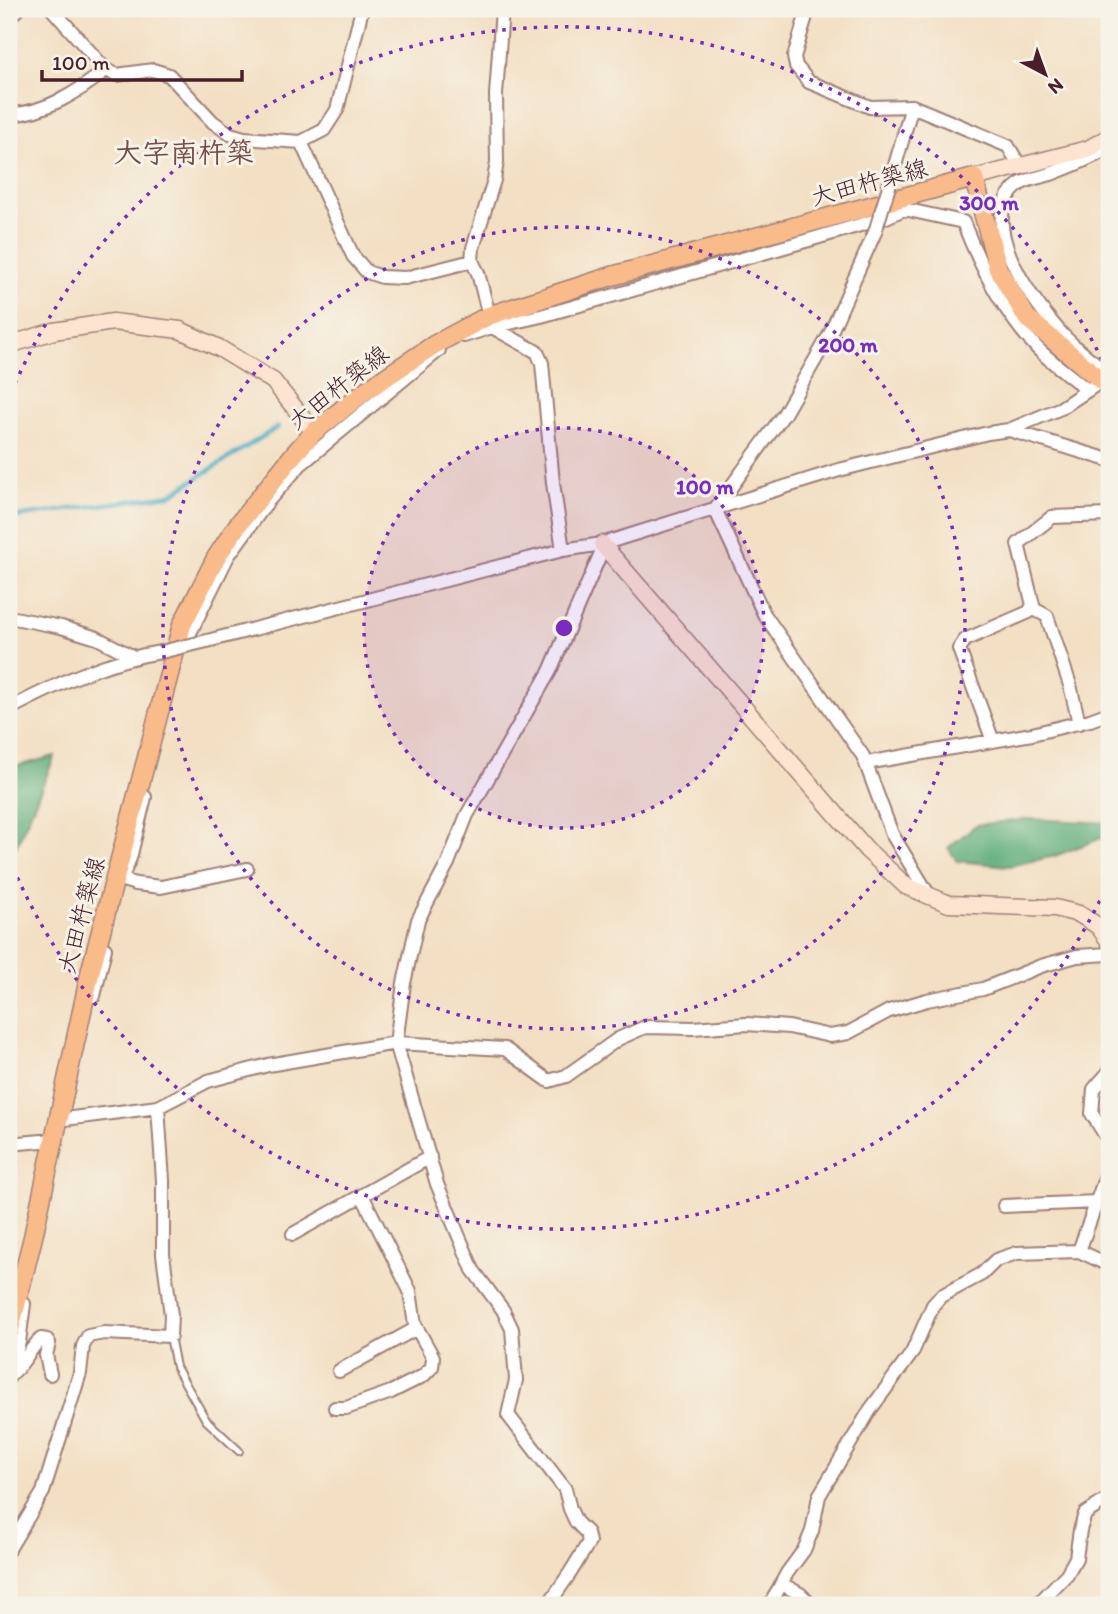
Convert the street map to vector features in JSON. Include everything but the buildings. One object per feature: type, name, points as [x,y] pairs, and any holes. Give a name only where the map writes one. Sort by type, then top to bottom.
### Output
[{"type":"main road","points":[[974,178],[998,269],[1027,318],[1103,382]]},
{"type":"main road","name":"大田杵築線","points":[[9,1333],[59,1127],[91,969],[119,879],[137,790],[182,625],[216,558],[237,526],[295,453],[314,432],[376,384],[434,345],[490,321],[600,279],[974,178]]},
{"type":"street","points":[[9,15],[16,9]]},
{"type":"street","points":[[52,9],[106,70],[117,75],[153,70],[169,75],[213,122],[230,134],[244,138],[301,142],[324,130],[337,110],[362,9]]},
{"type":"street","points":[[502,9],[496,95],[497,162],[473,248],[472,261],[478,273],[490,321],[537,352],[542,363],[563,550]]},
{"type":"street","points":[[808,9],[794,57],[796,66],[809,82],[870,107],[912,106],[1008,146],[1020,166]]},
{"type":"street","points":[[9,115],[23,114],[53,105],[106,70]]},
{"type":"street","points":[[715,509],[784,414],[830,334],[875,232],[912,106]]},
{"type":"street","points":[[1103,382],[1035,301],[1004,245],[1001,217],[1009,195],[1022,183],[1053,173],[1102,150],[1109,137]]},
{"type":"street","points":[[301,142],[353,256],[367,272],[382,277],[405,278],[472,261]]},
{"type":"street","points":[[974,178],[1102,150]]},
{"type":"street","points":[[247,869],[161,887],[119,879],[130,858],[184,644],[228,556],[268,501],[301,464],[438,350],[490,321],[541,316],[884,218],[904,209],[963,222],[974,251],[1016,323],[1038,349],[1103,382]]},
{"type":"street","points":[[9,345],[54,331],[113,322],[180,330],[219,348],[273,381],[314,432]]},
{"type":"street","points":[[9,709],[102,666],[132,656],[207,641],[563,550],[602,546],[839,470],[1009,430],[1061,408],[1103,382]]},
{"type":"street","points":[[1009,430],[1109,460]]},
{"type":"street","points":[[715,509],[764,614],[841,722],[866,763],[892,834],[930,897]]},
{"type":"street","points":[[993,741],[959,649],[965,640],[1029,612],[1034,605],[1018,544],[1052,517],[1109,515]]},
{"type":"street","points":[[602,546],[867,850],[906,886],[949,904],[1055,908],[1079,914],[1098,926],[1109,941]]},
{"type":"street","points":[[548,1605],[589,1542],[587,1533],[576,1522],[565,1489],[508,1415],[516,1380],[512,1329],[502,1310],[472,1270],[438,1184],[396,1043],[404,983],[418,920],[448,863],[467,815],[550,671],[602,546]]},
{"type":"street","points":[[1032,608],[1047,616],[1070,685],[1079,723]]},
{"type":"street","points":[[9,617],[61,627],[97,638],[132,656]]},
{"type":"street","points":[[866,763],[993,741],[1079,723],[1109,713]]},
{"type":"street","points":[[9,1144],[59,1127],[158,1107],[208,1081],[268,1065],[396,1043],[505,1049],[549,1081],[566,1076],[618,1039],[645,1027],[693,1028],[746,1024],[789,1027],[831,1035],[848,1033],[889,1011],[983,989],[1041,966],[1077,956],[1109,954]]},
{"type":"street","points":[[1109,1072],[1094,1089],[1092,1114],[1109,1140]]},
{"type":"street","points":[[9,1549],[12,1535],[43,1492],[80,1373],[83,1346],[88,1336],[104,1333],[170,1336],[172,1315],[163,1254],[163,1181],[158,1107]]},
{"type":"street","points":[[9,1376],[19,1342],[25,1292],[59,1127]]},
{"type":"street","points":[[293,1234],[429,1157]]},
{"type":"street","points":[[1079,1251],[1109,1167]]},
{"type":"street","points":[[335,1408],[346,1408],[391,1392],[423,1376],[432,1367],[433,1357],[417,1328],[410,1291],[362,1195]]},
{"type":"street","points":[[1004,1206],[1097,1202]]},
{"type":"street","points":[[770,1605],[804,1550],[812,1531],[819,1496],[870,1410],[912,1353],[933,1305],[941,1296],[982,1274],[996,1259],[1017,1253],[1079,1251],[1109,1265]]},
{"type":"street","points":[[339,1371],[417,1328]]},
{"type":"street","points":[[9,1376],[18,1370],[29,1351],[41,1339],[49,1343],[46,1355],[50,1374]]},
{"type":"street","points":[[1037,1605],[1067,1574],[1076,1558],[1085,1514],[1109,1498]]},
{"type":"street","points":[[782,1584],[800,1594],[812,1605]]},
{"type":"lane","points":[[170,1336],[176,1367],[206,1420],[239,1451]]},
{"type":"green space","points":[[55,756],[12,856],[9,858],[9,768]]},
{"type":"green space","points":[[1028,819],[1109,823],[1109,835],[1055,856],[1009,866],[957,861],[948,848],[976,825]]},
{"type":"waterway","points":[[9,518],[170,495],[278,427]]},
{"type":"district","name":"大字南杵築","points":[[184,152]]}]
